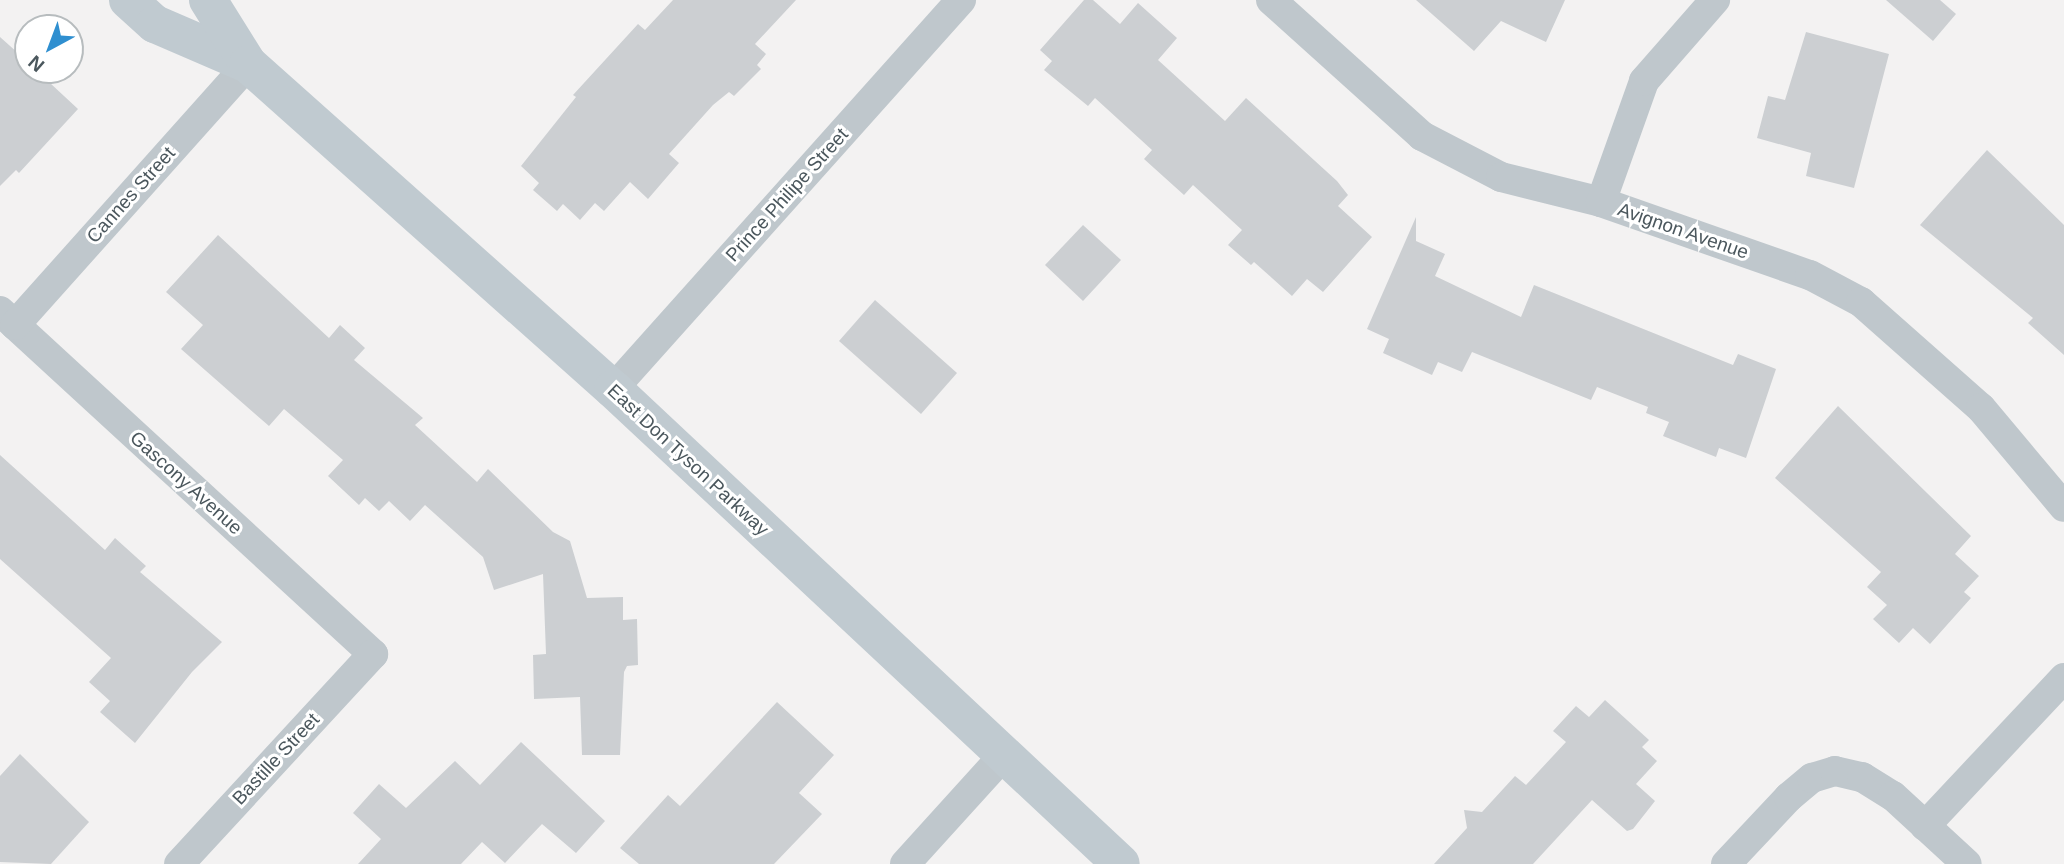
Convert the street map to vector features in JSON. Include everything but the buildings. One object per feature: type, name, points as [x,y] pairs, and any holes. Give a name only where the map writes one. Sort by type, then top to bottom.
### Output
[{"type":"main road","name":"East Don Tyson Parkway","points":[[128,0],[155,24],[248,64]]},
{"type":"main road","name":"East Don Tyson Parkway","points":[[208,0],[248,64],[613,389],[1121,864]]},
{"type":"street","name":"Prince Philipe Street","points":[[613,389],[961,0]]},
{"type":"street","name":"Avignon Avenue","points":[[1271,0],[1422,136],[1501,177],[1601,202],[1810,275],[1861,302],[1900,331],[1981,408],[2064,507]]},
{"type":"street","points":[[1601,202],[1644,81],[1716,0]]},
{"type":"street","name":"Cannes Street","points":[[7,318],[248,64]]},
{"type":"street","name":"Gascony Avenue","points":[[7,318],[373,654]]},
{"type":"street","name":"Bastille Street","points":[[179,864],[373,654]]},
{"type":"street","points":[[1925,826],[2064,678]]},
{"type":"street","points":[[905,864],[1003,755]]},
{"type":"street","points":[[1726,864],[1797,790],[1812,778],[1835,771],[1862,777],[1893,796],[1967,864]]}]
